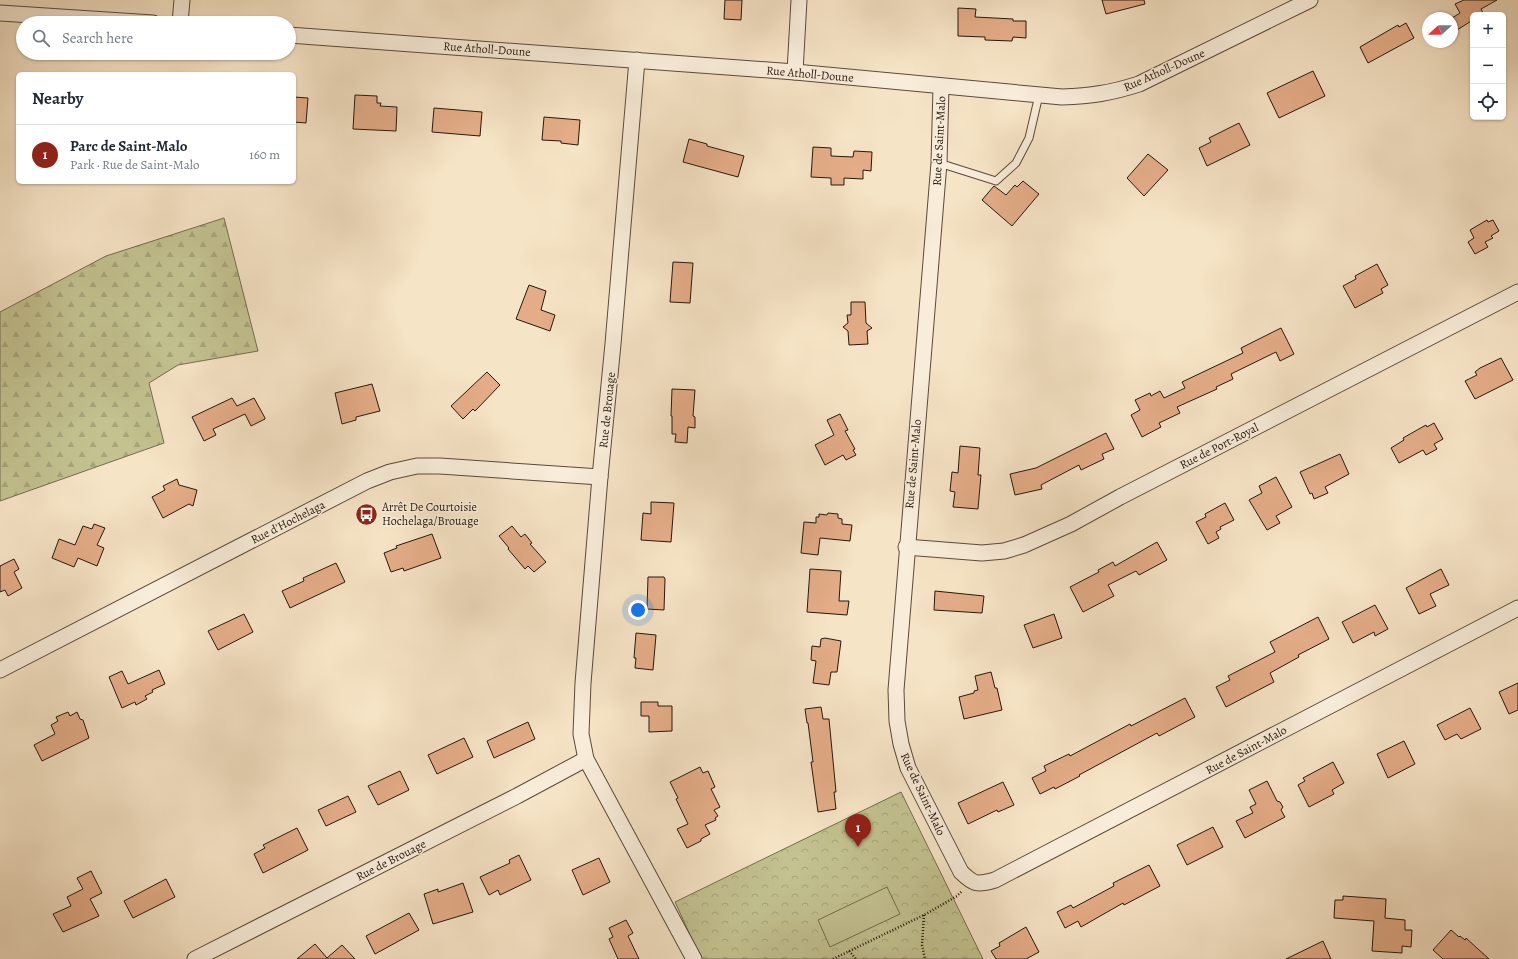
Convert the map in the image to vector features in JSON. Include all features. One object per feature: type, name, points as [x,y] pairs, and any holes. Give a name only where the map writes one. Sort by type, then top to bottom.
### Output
[{"type":"street","points":[[181,16],[182,0]]},
{"type":"street","points":[[795,72],[799,0]]},
{"type":"street","name":"Rue Atholl-Doune","points":[[296,36],[795,72],[942,87],[1062,97],[1088,96],[1114,92],[1139,84],[1310,0]]},
{"type":"street","points":[[0,13],[46,16]]},
{"type":"street","name":"Rue de Brouage","points":[[637,60],[582,683],[581,734],[586,759],[694,959]]},
{"type":"street","name":"Rue de Saint-Malo","points":[[942,87],[939,163],[906,547],[896,690],[897,721],[901,744],[908,768],[955,862],[961,872],[971,882],[982,884],[995,880],[1518,608]]},
{"type":"street","name":"Rue de Port-Royal","points":[[906,547],[982,553],[1004,551],[1052,533],[1518,292]]},
{"type":"street","name":"Rue d'Hochelaga","points":[[0,670],[367,481],[390,472],[417,466],[440,466],[600,477]]},
{"type":"street","name":"Rue de Brouage","points":[[195,959],[586,759]]},
{"type":"lane","points":[[939,163],[996,181],[1016,163],[1029,138],[1039,95]]},
{"type":"path","points":[[833,959],[924,915],[957,896],[971,882]]},
{"type":"path","points":[[924,915],[922,945],[925,959]]},
{"type":"path","points":[[849,951],[856,959]]},
{"type":"green space","points":[[224,218],[258,351],[178,365],[149,383],[164,443],[0,501],[0,312],[106,256]]},
{"type":"green space","points":[[901,792],[983,959],[701,959],[675,902]]},
{"type":"green space","points":[[887,887],[900,914],[830,947],[818,920]]},
{"type":"building","points":[[725,0],[742,0],[741,20],[724,19]]},
{"type":"building","points":[[1102,0],[1144,0],[1145,4],[1106,14]]},
{"type":"building","points":[[1464,0],[1497,0],[1481,9],[1482,12],[1470,12],[1470,22],[1458,29],[1458,14],[1460,13],[1455,4]]},
{"type":"building","points":[[958,8],[976,9],[975,17],[1026,21],[1026,38],[1013,37],[1012,41],[985,40],[985,37],[958,36]]},
{"type":"building","points":[[1406,23],[1414,38],[1368,63],[1360,47],[1398,25],[1399,27]]},
{"type":"building","points":[[1313,71],[1325,96],[1279,118],[1267,93]]},
{"type":"building","points":[[355,95],[377,96],[377,103],[381,103],[380,106],[397,107],[396,131],[353,129]]},
{"type":"building","points":[[296,97],[308,98],[306,123],[296,122]]},
{"type":"building","points":[[434,108],[482,112],[480,136],[432,132]]},
{"type":"building","points":[[544,117],[580,120],[578,145],[561,143],[561,141],[542,140]]},
{"type":"building","points":[[1239,123],[1250,145],[1207,166],[1199,148],[1211,142],[1209,138]]},
{"type":"building","points":[[689,139],[707,144],[707,146],[744,156],[738,177],[683,162]]},
{"type":"building","points":[[813,147],[831,148],[831,156],[853,157],[854,151],[872,152],[871,171],[863,170],[863,179],[844,178],[844,185],[831,185],[831,178],[811,177]]},
{"type":"building","points":[[1148,154],[1168,170],[1144,196],[1127,178]]},
{"type":"building","points":[[1023,181],[1039,194],[1012,226],[982,200],[994,186],[1006,195],[1015,185],[1017,187]]},
{"type":"building","points":[[1487,220],[1488,222],[1493,220],[1499,231],[1491,236],[1493,238],[1485,242],[1488,247],[1475,254],[1468,242],[1474,238],[1470,230]]},
{"type":"building","points":[[673,262],[693,263],[690,303],[670,302]]},
{"type":"building","points":[[1377,264],[1388,285],[1381,289],[1383,293],[1355,308],[1343,286],[1356,279],[1355,276]]},
{"type":"building","points":[[529,285],[546,291],[541,310],[555,315],[550,331],[516,319]]},
{"type":"building","points":[[851,302],[865,302],[866,323],[872,328],[867,331],[868,344],[849,345],[848,331],[843,327],[848,323],[847,315],[851,315]]},
{"type":"building","points":[[1281,328],[1294,354],[1280,361],[1276,352],[1231,374],[1233,379],[1216,387],[1217,389],[1177,407],[1180,413],[1159,423],[1161,427],[1142,437],[1131,415],[1140,410],[1135,400],[1150,393],[1151,396],[1160,391],[1164,398],[1185,388],[1182,382],[1243,353],[1241,348]]},
{"type":"building","points":[[1501,358],[1513,380],[1475,399],[1465,381],[1477,375],[1475,372],[1480,368]]},
{"type":"building","points":[[487,372],[500,385],[475,411],[473,409],[463,419],[451,406]]},
{"type":"building","points":[[372,384],[380,411],[356,417],[356,420],[342,424],[335,393]]},
{"type":"building","points":[[672,389],[695,390],[693,416],[695,417],[695,428],[688,427],[687,443],[675,442],[676,434],[672,434]]},
{"type":"building","points":[[232,398],[237,406],[254,398],[265,419],[251,426],[245,414],[213,429],[216,435],[204,441],[192,417]]},
{"type":"building","points":[[840,414],[848,430],[845,431],[855,449],[853,450],[856,455],[846,460],[843,455],[825,465],[815,445],[834,435],[827,420]]},
{"type":"building","points":[[1434,423],[1443,439],[1434,444],[1437,449],[1426,455],[1423,450],[1399,463],[1391,448],[1404,440],[1403,438],[1426,425],[1427,427]]},
{"type":"building","points":[[1106,433],[1114,449],[1102,454],[1104,459],[1081,470],[1079,465],[1041,485],[1042,489],[1015,495],[1010,474],[1036,468]]},
{"type":"building","points":[[960,446],[980,448],[978,475],[981,475],[978,509],[953,507],[955,492],[950,491],[952,472],[958,473]]},
{"type":"building","points":[[1340,454],[1349,474],[1325,487],[1328,493],[1314,499],[1312,493],[1310,494],[1300,472]]},
{"type":"building","points":[[1276,477],[1292,507],[1276,516],[1280,523],[1267,530],[1249,500],[1262,493],[1259,486]]},
{"type":"building","points":[[177,479],[179,485],[197,490],[193,506],[189,504],[163,518],[152,497],[165,490],[163,486]]},
{"type":"building","points":[[651,502],[674,503],[671,542],[641,540],[643,513],[651,514]]},
{"type":"building","points":[[1225,503],[1234,520],[1220,527],[1221,529],[1216,532],[1219,538],[1208,544],[1196,522],[1206,517],[1205,514]]},
{"type":"building","points":[[828,513],[838,514],[838,518],[842,519],[842,524],[852,525],[850,541],[820,538],[818,555],[801,553],[804,522],[816,523],[816,517],[819,517],[819,514],[827,515]]},
{"type":"building","points":[[94,524],[105,528],[97,545],[104,548],[97,566],[78,558],[74,567],[52,558],[59,539],[75,545],[83,526],[92,529]]},
{"type":"building","points":[[512,526],[521,537],[525,534],[532,543],[530,544],[546,562],[534,572],[528,566],[525,569],[499,536]]},
{"type":"building","points":[[432,534],[441,558],[404,571],[403,568],[391,572],[384,553],[397,548],[396,546]]},
{"type":"building","points":[[1157,542],[1167,560],[1139,575],[1136,571],[1108,585],[1114,596],[1083,612],[1070,587],[1099,572],[1098,570],[1113,562],[1115,566]]},
{"type":"building","points":[[14,559],[19,569],[14,572],[22,588],[8,596],[5,590],[0,592],[0,566]]},
{"type":"building","points":[[336,563],[345,582],[290,608],[282,591],[304,581],[303,578]]},
{"type":"building","points":[[810,569],[841,571],[839,601],[849,601],[847,615],[807,612]]},
{"type":"building","points":[[1441,569],[1449,585],[1430,594],[1436,606],[1419,614],[1406,588]]},
{"type":"building","points":[[648,577],[664,577],[665,579],[664,610],[647,609]]},
{"type":"building","points":[[935,591],[984,596],[982,613],[934,610]]},
{"type":"building","points":[[1375,605],[1388,629],[1375,636],[1374,632],[1353,643],[1342,622]]},
{"type":"building","points":[[244,614],[253,632],[218,650],[208,631]]},
{"type":"building","points":[[1054,614],[1062,638],[1033,648],[1024,625]]},
{"type":"building","points":[[1318,617],[1329,639],[1298,655],[1299,657],[1270,673],[1274,682],[1226,707],[1216,687],[1230,680],[1228,676],[1275,652],[1270,642]]},
{"type":"building","points":[[636,633],[656,635],[653,670],[635,668],[636,658],[634,658]]},
{"type":"building","points":[[825,638],[841,641],[837,672],[831,672],[829,685],[813,683],[816,661],[811,660],[812,646],[820,647],[821,639]]},
{"type":"building","points":[[159,670],[165,684],[152,690],[153,692],[145,696],[147,699],[136,705],[135,702],[122,708],[109,677],[122,671],[128,684]]},
{"type":"building","points":[[991,672],[995,688],[997,688],[1002,710],[964,719],[959,697],[974,693],[974,691],[978,690],[975,676]]},
{"type":"building","points":[[1518,683],[1518,710],[1509,714],[1499,692]]},
{"type":"building","points":[[1185,698],[1195,717],[1159,736],[1157,733],[1079,775],[1080,776],[1055,789],[1054,787],[1040,794],[1032,778],[1046,771],[1044,766],[1069,754],[1070,756],[1130,724],[1131,726]]},
{"type":"building","points":[[641,702],[658,702],[658,706],[672,706],[672,731],[649,732],[649,716],[641,716]]},
{"type":"building","points":[[821,707],[823,719],[829,719],[836,792],[834,792],[836,809],[818,812],[811,762],[813,762],[805,709]]},
{"type":"building","points":[[1470,708],[1481,729],[1461,739],[1457,734],[1445,740],[1437,725]]},
{"type":"building","points":[[68,712],[70,716],[77,712],[80,719],[83,720],[89,738],[42,761],[34,745],[55,734],[51,725],[58,721],[56,717]]},
{"type":"building","points":[[528,722],[535,739],[494,758],[487,741]]},
{"type":"building","points":[[464,738],[473,757],[437,774],[428,755]]},
{"type":"building","points":[[1404,741],[1415,764],[1388,778],[1377,754]]},
{"type":"building","points":[[1333,762],[1344,783],[1332,790],[1334,794],[1309,807],[1298,785],[1305,781],[1303,778]]},
{"type":"building","points":[[700,767],[703,773],[708,771],[715,787],[711,789],[720,807],[714,810],[718,816],[715,818],[716,820],[705,825],[710,834],[701,839],[701,841],[687,848],[677,829],[688,824],[670,782]]},
{"type":"building","points":[[400,771],[409,790],[378,805],[368,786]]},
{"type":"building","points":[[1267,781],[1277,801],[1280,802],[1283,807],[1281,810],[1285,817],[1245,838],[1236,821],[1253,813],[1250,807],[1256,804],[1249,790]]},
{"type":"building","points":[[1003,782],[1014,805],[998,812],[997,810],[968,824],[958,803]]},
{"type":"building","points":[[348,796],[356,812],[326,826],[318,810]]},
{"type":"building","points":[[1213,827],[1223,847],[1187,865],[1177,845]]},
{"type":"building","points":[[297,828],[308,850],[263,873],[254,854],[265,848],[263,845]]},
{"type":"building","points":[[519,855],[531,880],[500,895],[498,890],[489,895],[480,877],[510,863],[509,860]]},
{"type":"building","points":[[599,858],[610,882],[583,895],[572,870]]},
{"type":"building","points":[[1149,865],[1160,886],[1124,905],[1123,903],[1081,927],[1078,921],[1065,928],[1057,912],[1071,905],[1073,908],[1114,886],[1113,883]]},
{"type":"building","points":[[91,871],[102,893],[90,899],[99,916],[63,932],[53,914],[71,906],[67,897],[83,889],[77,878]]},
{"type":"building","points":[[166,879],[175,897],[133,918],[124,901]]},
{"type":"building","points":[[463,883],[473,912],[433,924],[424,894],[438,889],[438,892]]},
{"type":"building","points":[[1343,896],[1386,899],[1385,918],[1405,920],[1405,930],[1412,930],[1411,947],[1402,946],[1402,953],[1372,951],[1374,921],[1334,918],[1335,900],[1343,900]]},
{"type":"building","points":[[409,913],[419,930],[375,954],[366,936]]},
{"type":"building","points":[[626,920],[633,933],[628,936],[639,959],[618,959],[609,939],[613,937],[609,928]]},
{"type":"building","points":[[1026,927],[1039,952],[1026,959],[996,959],[991,951],[1000,946],[999,943]]},
{"type":"building","points":[[1451,930],[1459,937],[1460,936],[1465,940],[1466,938],[1489,959],[1443,959],[1433,950]]},
{"type":"building","points":[[1323,941],[1331,959],[1286,959]]},
{"type":"building","points":[[315,944],[327,958],[342,945],[355,959],[297,959]]},
{"type":"place","name":"Arrêt De Courtoisie Hochelaga/Brouage","points":[[367,514]]},
{"type":"place","name":"Parc de Saint-Malo","points":[[858,847]]}]
